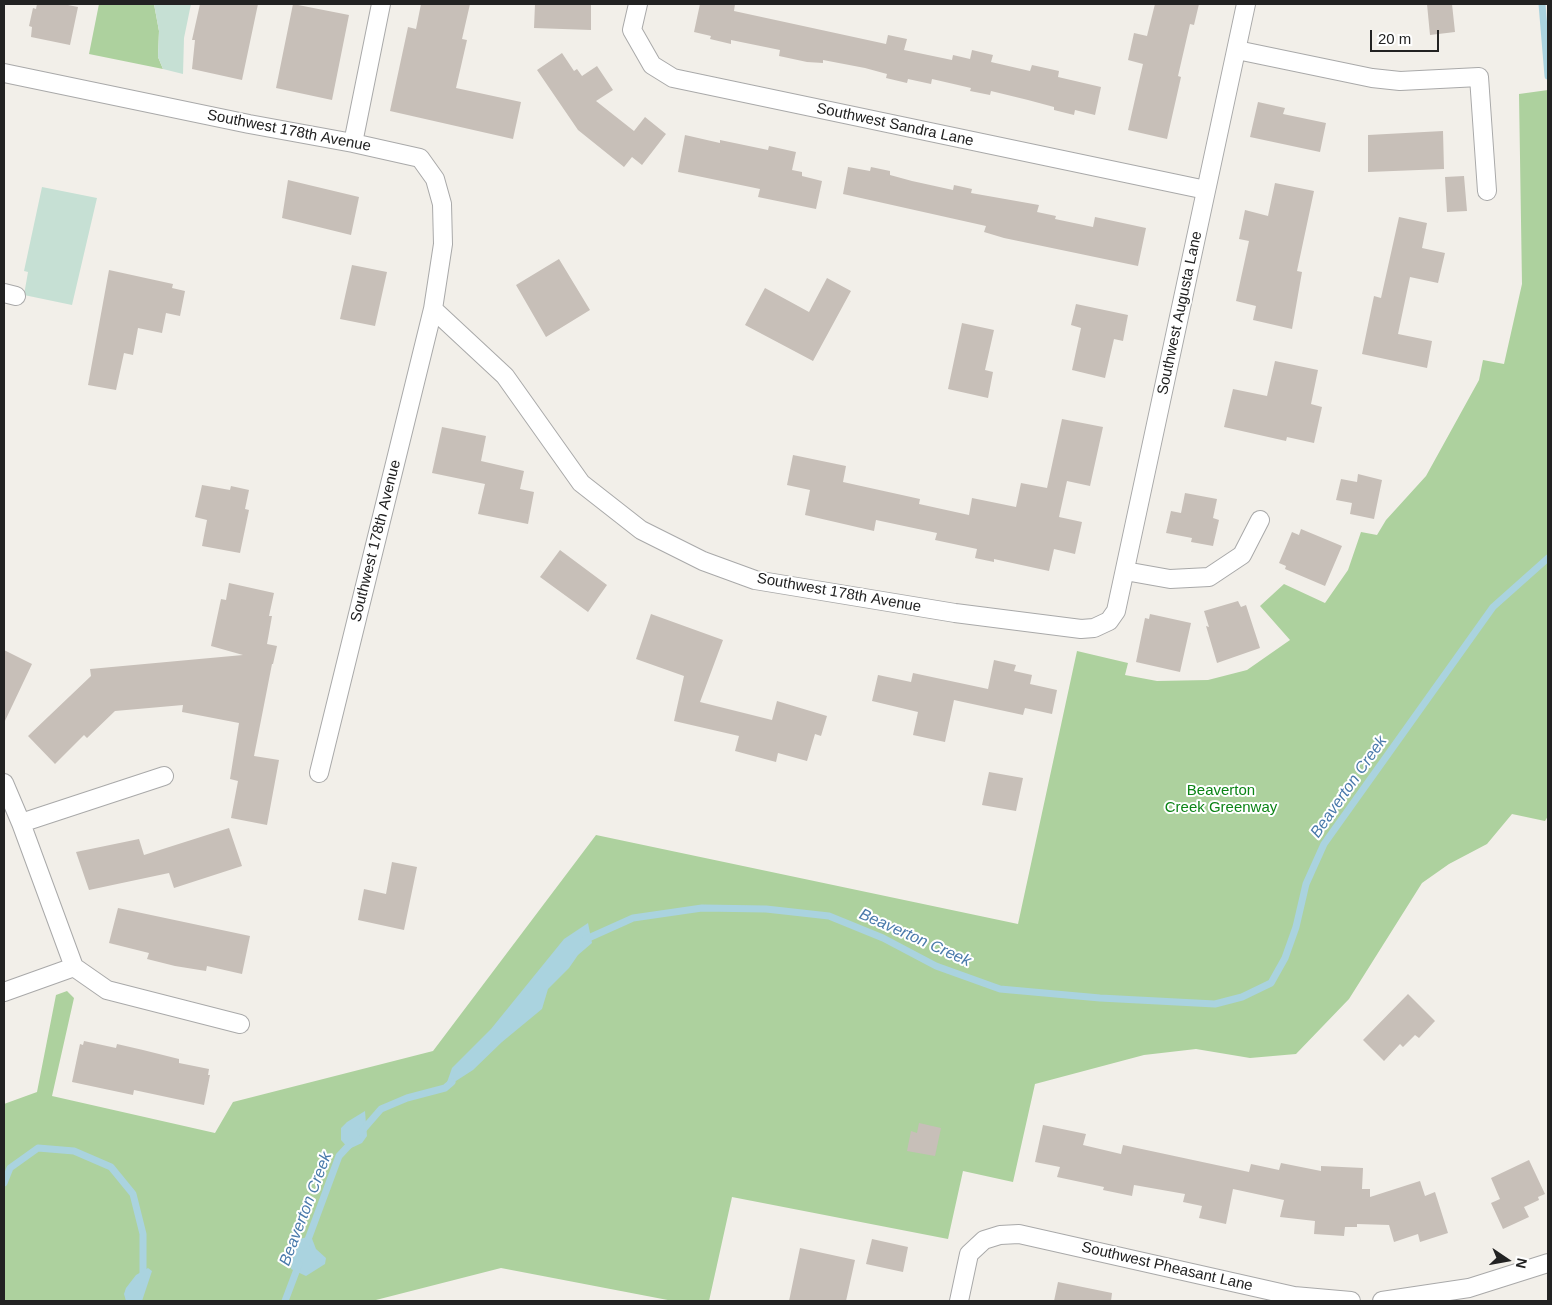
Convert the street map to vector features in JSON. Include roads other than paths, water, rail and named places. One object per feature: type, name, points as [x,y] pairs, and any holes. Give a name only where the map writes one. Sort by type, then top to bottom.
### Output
[{"type":"street","points":[[353,143],[381,4]]},
{"type":"street","name":"Southwest Sandra Lane","points":[[638,4],[632,30],[652,65],[673,78],[1206,190]]},
{"type":"street","name":"Southwest Augusta Lane","points":[[1109,621],[1116,611],[1125,571],[1246,4]]},
{"type":"street","points":[[1236,50],[1372,78],[1400,81],[1479,77],[1486,191]]},
{"type":"street","name":"Southwest 178th Avenue","points":[[4,73],[420,158],[436,179],[442,204],[443,244],[433,309],[319,773]]},
{"type":"street","name":"Southwest 178th Avenue","points":[[433,309],[505,376],[582,483],[641,530],[703,561],[755,580],[955,613],[1080,628],[1094,628],[1109,621]]},
{"type":"street","points":[[1125,571],[1170,579],[1209,577],[1242,555],[1260,520]]},
{"type":"street","points":[[21,823],[164,776]]},
{"type":"street","points":[[4,783],[21,823],[74,967],[107,990],[240,1024]]},
{"type":"street","points":[[4,992],[74,967]]},
{"type":"street","name":"Southwest Pheasant Lane","points":[[959,1301],[969,1254],[984,1240],[1000,1235],[1019,1234],[1294,1296],[1351,1301]]},
{"type":"street","points":[[1382,1301],[1469,1288],[1548,1263]]},
{"type":"water","points":[[588,923],[592,943],[578,955],[569,968],[548,989],[542,1009],[502,1042],[473,1070],[445,1088],[452,1068],[491,1029],[564,939]]},
{"type":"water","points":[[365,1111],[367,1136],[362,1143],[349,1149],[341,1140],[341,1128]]},
{"type":"water","points":[[311,1236],[316,1249],[326,1258],[325,1264],[306,1276],[291,1269],[293,1252],[296,1240]]},
{"type":"water","points":[[148,1268],[152,1271],[142,1301],[126,1301],[124,1294],[126,1288],[136,1275]]},
{"type":"waterway","name":"Beaverton Creek","points":[[1542,4],[1548,76]]},
{"type":"waterway","name":"Beaverton Creek","points":[[584,940],[633,918],[702,908],[766,909],[829,916],[883,938],[936,966],[1000,989],[1100,998],[1215,1004],[1242,997],[1271,983],[1285,958],[1296,927],[1306,884],[1324,844],[1493,607],[1548,558]]},
{"type":"waterway","name":"Beaverton Creek","points":[[361,1132],[381,1109],[407,1098],[445,1088],[452,1082]]},
{"type":"waterway","name":"Beaverton Creek","points":[[306,1245],[339,1156],[352,1142]]},
{"type":"waterway","name":"Beaverton Creek","points":[[4,1183],[10,1168],[38,1148],[74,1151],[111,1167],[133,1194],[143,1234],[143,1280]]},
{"type":"waterway","name":"Beaverton Creek","points":[[285,1301],[299,1264]]},
{"type":"park label","name":"Beaverton Creek Greenway","points":[[1221,800]]}]
